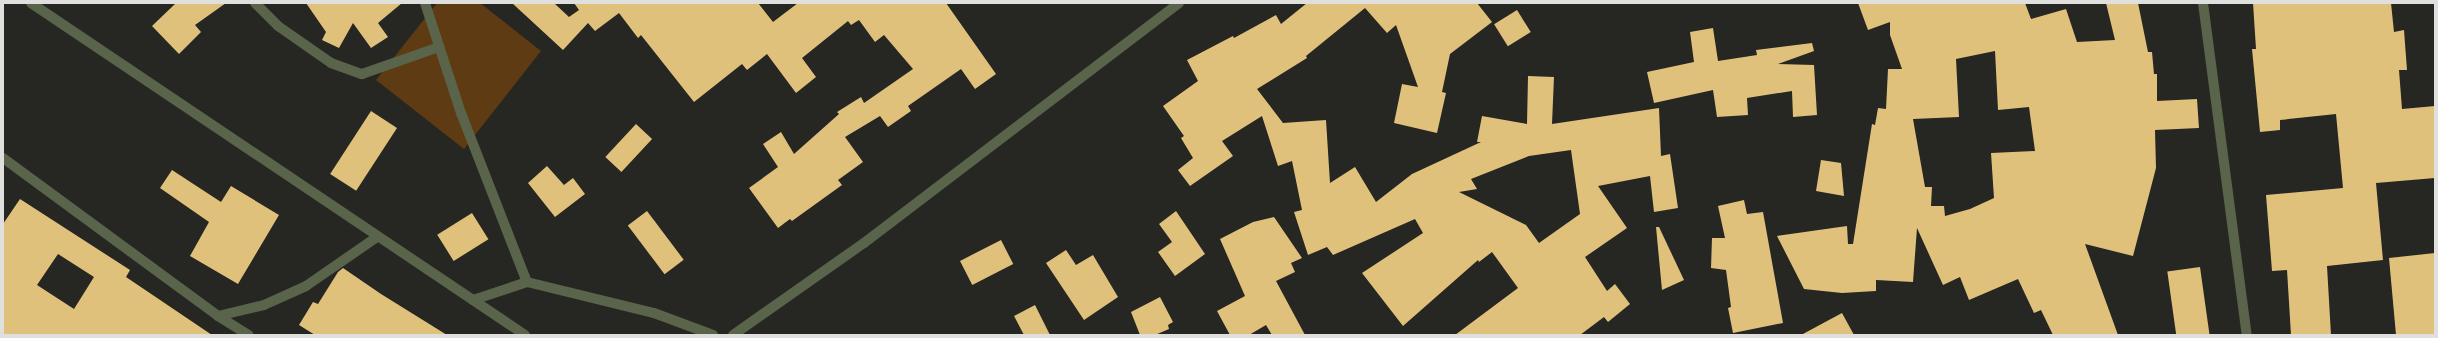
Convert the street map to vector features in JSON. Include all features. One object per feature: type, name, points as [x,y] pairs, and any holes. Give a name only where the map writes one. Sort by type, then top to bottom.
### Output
[{"type":"street","points":[[31,3],[377,237],[525,335]]},
{"type":"street","points":[[255,3],[278,26],[331,63],[362,74],[439,47]]},
{"type":"street","points":[[425,3],[464,120],[527,282]]},
{"type":"street","points":[[733,335],[864,243],[1179,3]]},
{"type":"street","points":[[2203,3],[2248,335]]},
{"type":"street","points":[[3,158],[218,316],[248,335]]},
{"type":"street","points":[[218,316],[264,305],[306,286],[377,237]]},
{"type":"street","points":[[473,300],[527,282],[654,313],[713,335]]},
{"type":"shaded area","points":[[437,3],[480,3],[541,51],[464,149],[376,80]]},
{"type":"building","points":[[176,3],[226,3],[195,25],[201,32],[179,54],[152,26]]},
{"type":"building","points":[[306,3],[402,3],[378,23],[388,37],[371,48],[353,23],[339,48],[322,40],[326,32]]},
{"type":"building","points":[[512,3],[554,3],[569,17],[579,10],[574,3],[758,3],[773,22],[798,3],[946,3],[996,74],[975,89],[961,69],[908,106],[911,111],[888,127],[880,116],[845,137],[863,162],[838,180],[842,185],[792,221],[790,219],[778,228],[749,188],[778,167],[763,144],[781,132],[794,154],[839,114],[837,112],[861,97],[864,103],[913,69],[884,35],[875,42],[859,20],[851,25],[848,21],[802,58],[816,77],[796,93],[767,54],[747,70],[742,64],[694,102],[641,35],[638,38],[619,13],[595,31],[588,23],[563,50]]},
{"type":"building","points":[[1307,3],[1477,3],[1492,22],[1450,54],[1442,92],[1446,93],[1437,133],[1394,123],[1402,84],[1418,87],[1396,25],[1387,33],[1365,8],[1306,56],[1307,58],[1257,89],[1283,123],[1326,120],[1330,183],[1355,167],[1376,202],[1412,174],[1481,142],[1477,142],[1482,116],[1527,124],[1528,76],[1554,77],[1552,124],[1659,108],[1661,156],[1670,154],[1678,208],[1654,212],[1650,176],[1598,186],[1627,228],[1585,257],[1607,291],[1615,284],[1630,304],[1608,322],[1604,317],[1580,335],[1455,335],[1518,288],[1492,252],[1479,262],[1478,260],[1403,326],[1362,273],[1423,233],[1415,219],[1333,255],[1327,247],[1308,255],[1294,212],[1302,210],[1292,161],[1278,166],[1262,116],[1222,141],[1233,156],[1190,186],[1178,170],[1193,158],[1181,138],[1184,136],[1163,106],[1198,81],[1187,60],[1233,36],[1234,38],[1276,15],[1281,24]],"holes":[[[1571,150],[1580,214],[1539,243],[1526,225],[1459,192],[1477,189],[1471,179],[1529,156]]]},
{"type":"building","points":[[1858,3],[2025,3],[2031,19],[2066,9],[2077,42],[2115,40],[2106,3],[2138,3],[2148,52],[2152,52],[2154,74],[2157,74],[2157,101],[2197,99],[2199,128],[2155,130],[2156,168],[2133,256],[2085,244],[2118,335],[2053,335],[2041,310],[2034,313],[2018,279],[1969,300],[1960,277],[1943,285],[1917,228],[1913,282],[1876,280],[1876,291],[1842,293],[1804,289],[1777,236],[1847,226],[1848,244],[1853,244],[1872,124],[1875,125],[1878,108],[1886,109],[1888,69],[1902,69],[1890,35],[1890,22],[1868,30]],"holes":[[[1995,51],[1998,110],[2029,107],[2035,151],[1991,153],[1994,198],[1970,209],[1945,216],[1944,206],[1931,206],[1932,187],[1925,187],[1913,119],[1959,117],[1956,59]]]},
{"type":"building","points":[[2253,3],[2391,3],[2394,32],[2404,30],[2407,70],[2399,70],[2402,109],[2435,106],[2435,178],[2376,183],[2383,260],[2327,266],[2331,335],[2291,335],[2287,270],[2272,271],[2266,195],[2343,188],[2336,114],[2280,120],[2280,130],[2260,132],[2252,49],[2256,49]]},
{"type":"building","points":[[1517,10],[1531,32],[1508,46],[1494,24]]},
{"type":"building","points":[[1713,28],[1718,61],[1757,55],[1756,50],[1812,43],[1814,51],[1778,64],[1814,65],[1817,115],[1793,117],[1792,91],[1747,98],[1748,115],[1717,117],[1713,90],[1654,103],[1647,72],[1694,62],[1690,32]]},
{"type":"building","points":[[371,111],[397,128],[356,191],[330,174]]},
{"type":"building","points":[[636,124],[652,139],[621,172],[605,157]]},
{"type":"building","points":[[1821,160],[1841,163],[1844,196],[1816,191]]},
{"type":"building","points":[[547,166],[564,185],[573,178],[585,194],[555,217],[528,183]]},
{"type":"building","points":[[172,170],[221,202],[231,186],[279,215],[238,284],[190,256],[209,222],[160,188]]},
{"type":"building","points":[[20,199],[130,270],[126,277],[212,335],[3,335],[3,224]],"holes":[[[58,254],[94,277],[74,309],[37,285]]]},
{"type":"building","points":[[1744,200],[1747,214],[1763,212],[1783,323],[1733,333],[1728,308],[1731,307],[1726,270],[1711,268],[1712,238],[1725,238],[1718,206]]},
{"type":"building","points":[[647,211],[684,260],[665,274],[628,225]]},
{"type":"building","points":[[1176,211],[1205,254],[1175,276],[1158,252],[1172,242],[1159,224]]},
{"type":"building","points":[[472,213],[488,239],[454,261],[437,235]]},
{"type":"building","points":[[1274,217],[1302,258],[1291,263],[1295,272],[1276,281],[1305,335],[1272,335],[1266,325],[1249,335],[1230,335],[1217,311],[1245,296],[1220,239],[1253,222]]},
{"type":"building","points":[[1656,227],[1659,227],[1684,280],[1662,290]]},
{"type":"building","points":[[1001,240],[1013,264],[972,285],[960,261]]},
{"type":"building","points":[[1066,250],[1076,265],[1093,255],[1118,297],[1084,320],[1046,263]]},
{"type":"building","points":[[2435,253],[2435,335],[2396,335],[2389,258]]},
{"type":"building","points":[[2200,267],[2210,335],[2176,335],[2167,272]]},
{"type":"building","points":[[343,268],[381,294],[447,335],[315,335],[299,325],[313,302],[318,304],[338,272]]},
{"type":"building","points":[[1160,297],[1173,322],[1168,325],[1169,329],[1155,335],[1140,335],[1131,312]]},
{"type":"building","points":[[1035,305],[1050,335],[1024,335],[1014,316]]},
{"type":"building","points":[[1842,313],[1854,335],[1801,335]]}]
